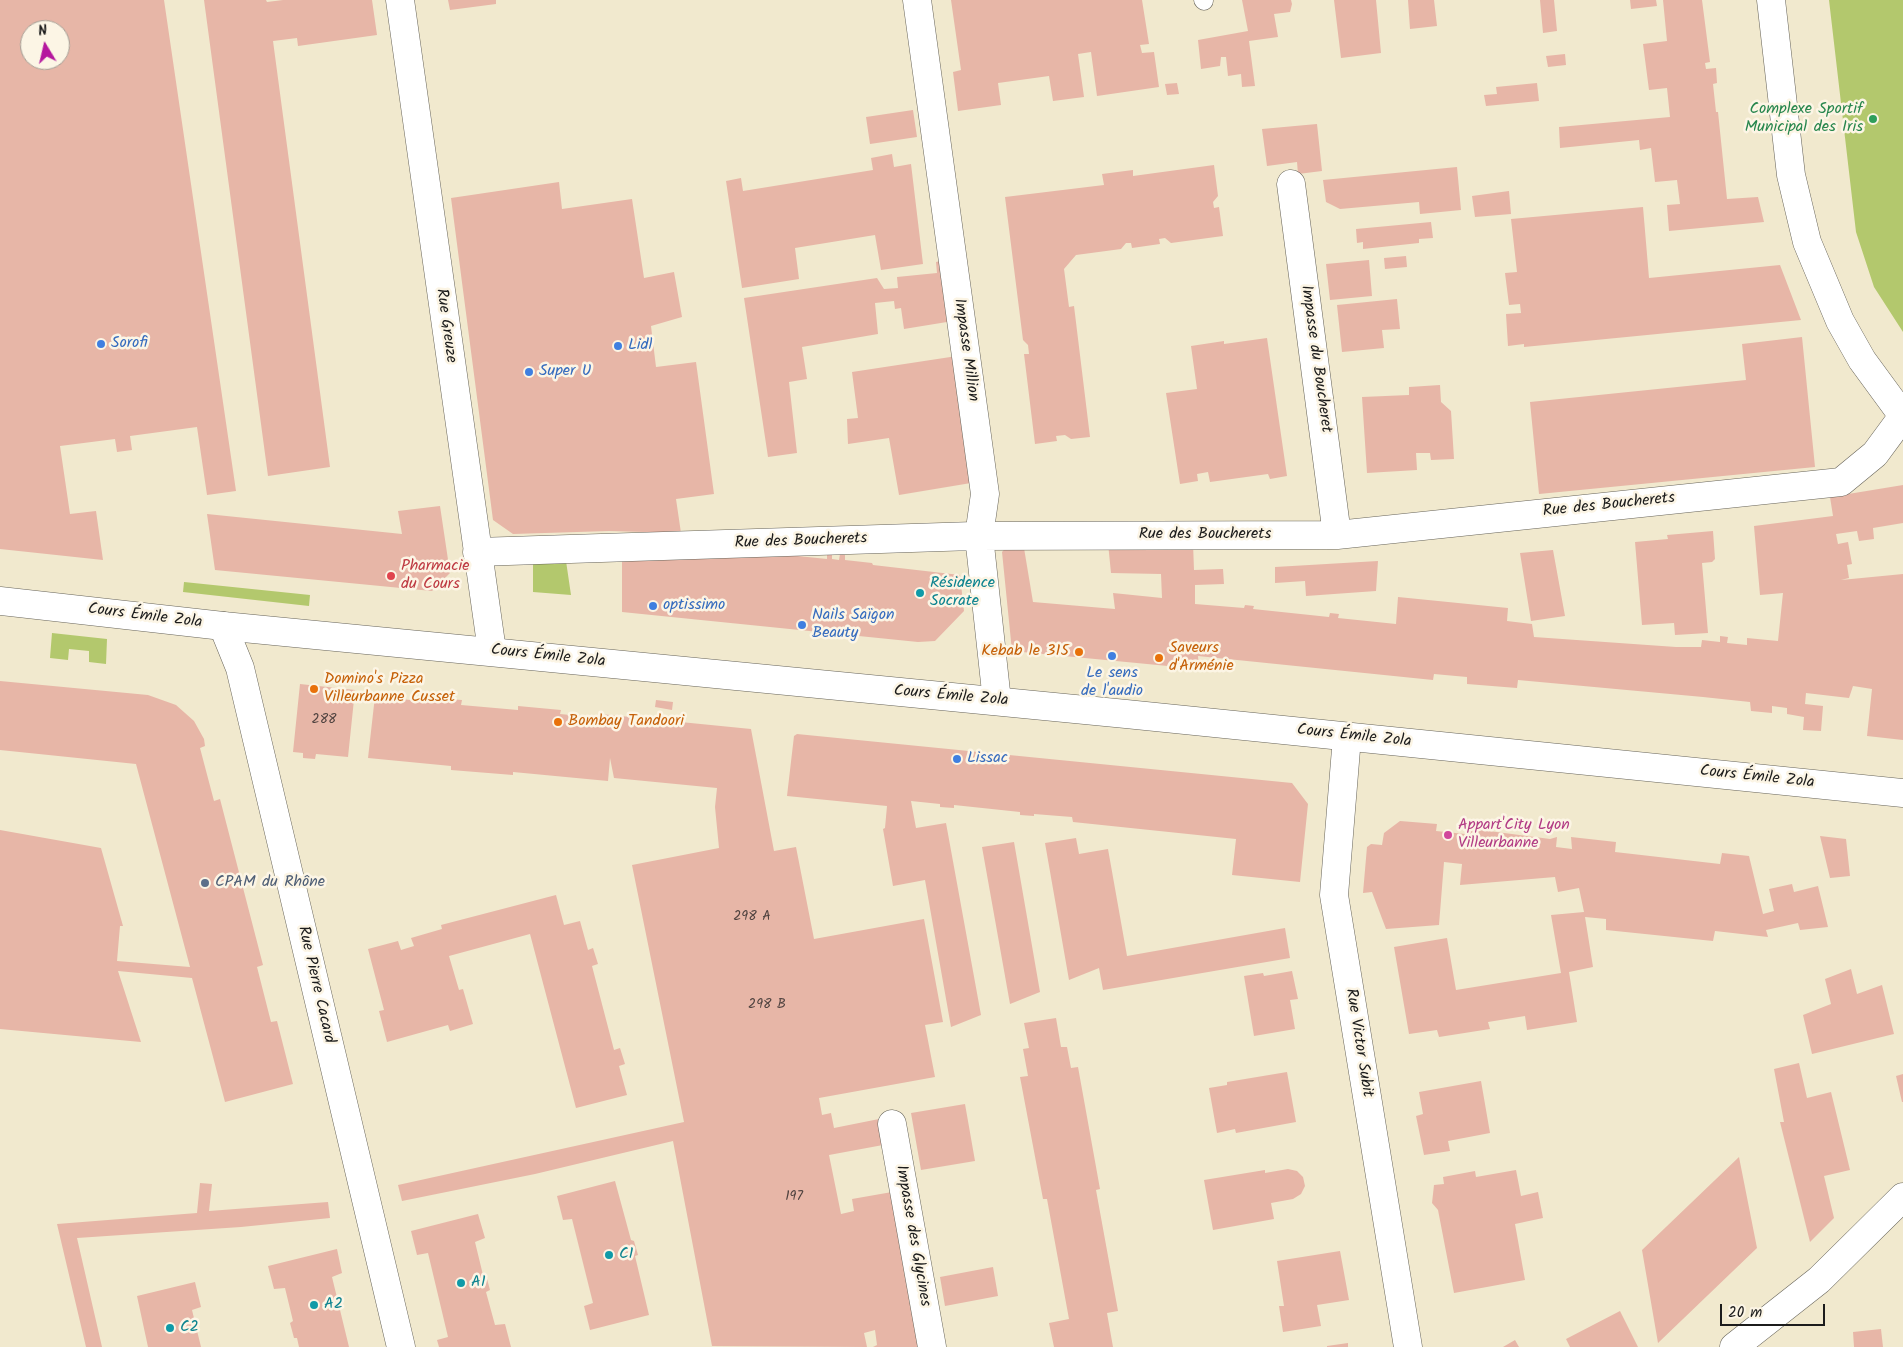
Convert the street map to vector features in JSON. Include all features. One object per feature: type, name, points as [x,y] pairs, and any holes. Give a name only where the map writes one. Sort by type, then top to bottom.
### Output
[{"type":"street","name":"Rue Greuze","points":[[400,0],[492,651]]},
{"type":"street","name":"Impasse Million","points":[[917,0],[985,494],[979,536],[997,701]]},
{"type":"street","points":[[1771,0],[1791,175],[1807,242],[1840,321],[1862,360],[1903,416]]},
{"type":"street","name":"Impasse du Boucheret","points":[[1291,184],[1337,535]]},
{"type":"street","name":"Rue des Boucherets","points":[[477,552],[979,536],[1337,535],[1841,482],[1874,454],[1903,416]]},
{"type":"street","name":"Cours Émile Zola","points":[[0,601],[223,626],[997,701],[1903,793]]},
{"type":"street","name":"Rue Pierre Cacard","points":[[223,626],[240,668],[400,1347]]},
{"type":"street","name":"Rue Victor Subit","points":[[1347,737],[1334,895],[1408,1347]]},
{"type":"street","name":"Impasse des Glycines","points":[[892,1124],[932,1347]]},
{"type":"street","points":[[1734,1347],[1819,1280],[1903,1197]]},
{"type":"green space","name":"Complexe Sportif Municipal des Iris","points":[[1829,0],[1903,0],[1903,332],[1874,287],[1856,232]]},
{"type":"green space","points":[[566,561],[571,595],[533,592],[533,563]]},
{"type":"green space","points":[[184,582],[310,595],[309,606],[183,592]]},
{"type":"green space","points":[[52,633],[107,639],[106,664],[89,662],[89,651],[69,649],[68,660],[50,658]]},
{"type":"building","name":"Sorofi","points":[[0,0],[164,0],[236,491],[207,495],[197,427],[130,436],[132,450],[117,452],[115,439],[60,446],[70,514],[96,511],[103,560],[0,549]]},
{"type":"building","points":[[204,0],[266,0],[267,2],[283,0],[372,0],[377,35],[298,46],[297,38],[273,41],[330,467],[268,476]]},
{"type":"building","points":[[448,0],[496,0],[496,4],[450,10]]},
{"type":"building","points":[[951,0],[1142,0],[1149,44],[1140,45],[1142,53],[1154,52],[1159,87],[1097,96],[1091,52],[1078,54],[1084,97],[1053,101],[1049,76],[998,83],[1001,105],[958,111],[953,72],[961,70]]},
{"type":"building","points":[[1242,0],[1291,0],[1292,4],[1290,12],[1274,14],[1278,37],[1249,41],[1255,86],[1242,87],[1241,74],[1228,76],[1226,57],[1221,57],[1220,66],[1201,69],[1198,40],[1248,31]]},
{"type":"building","points":[[1334,0],[1376,0],[1381,53],[1341,58]]},
{"type":"building","points":[[1408,0],[1434,0],[1437,26],[1410,29]]},
{"type":"building","points":[[1540,0],[1554,0],[1557,31],[1543,33]]},
{"type":"building","points":[[1630,0],[1656,0],[1657,6],[1631,9]]},
{"type":"building","points":[[1663,0],[1702,0],[1710,62],[1705,63],[1706,69],[1716,68],[1717,83],[1713,84],[1716,112],[1718,112],[1727,199],[1758,197],[1764,222],[1669,231],[1667,205],[1680,204],[1677,180],[1655,182],[1651,148],[1640,150],[1639,140],[1560,148],[1559,127],[1670,117],[1667,88],[1649,90],[1643,44],[1667,41]]},
{"type":"building","points":[[1565,54],[1566,65],[1548,67],[1546,56]]},
{"type":"building","points":[[1177,83],[1179,94],[1167,95],[1165,84]]},
{"type":"building","points":[[1537,83],[1539,101],[1486,106],[1484,95],[1497,94],[1496,87]]},
{"type":"building","points":[[913,110],[917,137],[870,144],[866,117]]},
{"type":"building","points":[[1317,124],[1322,171],[1298,174],[1297,162],[1267,166],[1262,129]]},
{"type":"building","points":[[892,154],[894,167],[911,164],[923,264],[881,270],[875,235],[795,248],[799,279],[742,288],[726,181],[741,178],[743,191],[873,170],[871,158]]},
{"type":"building","points":[[1214,165],[1218,196],[1213,202],[1214,208],[1219,207],[1223,236],[1171,243],[1165,238],[1159,239],[1160,244],[1132,248],[1131,243],[1126,243],[1121,249],[1076,255],[1064,269],[1069,307],[1074,306],[1090,437],[1071,439],[1065,435],[1056,436],[1057,441],[1035,444],[1024,354],[1029,354],[1028,345],[1023,340],[1005,197],[1104,185],[1102,174],[1133,170],[1133,176]]},
{"type":"building","points":[[1457,167],[1461,210],[1420,214],[1419,202],[1340,209],[1326,202],[1323,180]]},
{"type":"building","points":[[559,182],[562,209],[632,199],[644,278],[674,272],[682,317],[651,326],[656,367],[696,362],[714,494],[676,499],[681,533],[609,531],[513,534],[493,520],[451,198]]},
{"type":"building","points":[[1509,191],[1511,214],[1475,217],[1472,196]]},
{"type":"building","points":[[1643,207],[1649,278],[1780,265],[1801,320],[1524,347],[1524,344],[1508,346],[1506,314],[1521,313],[1520,304],[1509,305],[1505,273],[1517,272],[1511,219]]},
{"type":"building","points":[[1431,222],[1433,238],[1419,239],[1419,243],[1363,249],[1363,242],[1357,243],[1356,229]]},
{"type":"building","points":[[1406,256],[1407,267],[1385,269],[1384,258]]},
{"type":"building","points":[[945,260],[953,321],[904,329],[901,308],[895,309],[894,301],[875,303],[878,334],[802,347],[807,379],[789,382],[797,453],[768,457],[744,298],[877,278],[884,289],[898,288],[897,277],[937,273],[936,262]]},
{"type":"building","points":[[1369,260],[1372,296],[1330,300],[1326,264]]},
{"type":"building","points":[[1397,299],[1400,329],[1382,330],[1384,348],[1342,352],[1337,305]]},
{"type":"building","points":[[1802,337],[1815,467],[1539,494],[1530,402],[1746,380],[1742,344]]},
{"type":"building","points":[[1267,338],[1287,476],[1270,479],[1268,474],[1210,482],[1208,472],[1197,474],[1198,481],[1180,484],[1166,393],[1197,389],[1191,346],[1224,341],[1224,344]]},
{"type":"building","points":[[957,356],[971,483],[899,495],[889,438],[848,444],[847,419],[858,418],[852,372]]},
{"type":"building","points":[[1440,385],[1441,402],[1451,411],[1454,459],[1431,460],[1430,453],[1416,453],[1417,470],[1367,473],[1362,397],[1409,395],[1409,387]]},
{"type":"building","points":[[1903,485],[1903,523],[1873,528],[1874,539],[1859,541],[1857,531],[1836,534],[1838,544],[1848,542],[1852,564],[1847,565],[1849,578],[1841,580],[1903,574],[1903,740],[1867,736],[1872,689],[1853,686],[1849,698],[1806,693],[1805,704],[1823,706],[1821,731],[1803,730],[1804,717],[1787,714],[1787,708],[1772,706],[1772,713],[1751,711],[1750,702],[1703,697],[1518,680],[1517,688],[1467,684],[1467,677],[1434,674],[1433,680],[1198,656],[1199,669],[1012,651],[1002,552],[1010,543],[1023,542],[1033,602],[1115,609],[1113,593],[1162,598],[1161,574],[1111,573],[1108,543],[1193,543],[1194,570],[1223,569],[1224,584],[1195,585],[1195,604],[1244,608],[1245,605],[1254,606],[1253,609],[1329,617],[1330,613],[1339,614],[1338,618],[1396,624],[1398,597],[1508,608],[1507,621],[1532,624],[1534,637],[1676,647],[1701,647],[1702,640],[1720,642],[1720,636],[1728,637],[1727,643],[1747,645],[1747,638],[1778,641],[1783,593],[1760,595],[1754,526],[1833,516],[1830,497]]},
{"type":"building","points":[[440,506],[450,573],[432,591],[215,570],[207,514],[402,534],[398,511]]},
{"type":"building","points":[[1713,531],[1715,559],[1712,562],[1702,563],[1708,633],[1675,635],[1674,623],[1642,625],[1635,542],[1668,539],[1667,535]]},
{"type":"building","points":[[1553,550],[1565,616],[1531,621],[1520,553]]},
{"type":"building","points":[[622,552],[778,554],[827,559],[827,553],[832,553],[832,559],[839,560],[840,554],[845,555],[845,560],[872,563],[873,565],[960,575],[964,611],[935,641],[918,642],[622,612]]},
{"type":"building","points":[[1378,561],[1376,591],[1306,596],[1305,581],[1275,583],[1275,567]]},
{"type":"building","name":"CPAM du Rhône","points":[[0,681],[148,695],[176,705],[194,721],[204,739],[205,746],[200,748],[214,801],[220,799],[263,965],[257,967],[271,1022],[277,1021],[293,1084],[225,1102],[192,978],[118,971],[141,1042],[0,1029],[0,830],[101,848],[123,926],[120,926],[117,961],[190,967],[136,764],[0,750]]},
{"type":"building","points":[[300,684],[355,690],[348,757],[316,754],[315,759],[303,758],[303,753],[293,752]]},
{"type":"building","points":[[375,696],[419,701],[419,697],[462,700],[461,705],[518,710],[518,706],[561,710],[560,714],[601,718],[600,714],[751,729],[774,851],[796,847],[814,939],[924,919],[943,1022],[925,1025],[935,1077],[819,1098],[822,1115],[831,1113],[834,1128],[879,1119],[883,1145],[829,1155],[841,1214],[854,1211],[852,1199],[892,1192],[921,1347],[873,1347],[877,1345],[875,1330],[864,1333],[867,1347],[712,1346],[673,1141],[535,1174],[402,1201],[398,1185],[684,1122],[632,865],[719,848],[715,807],[717,788],[614,778],[610,758],[608,781],[513,772],[513,775],[451,770],[451,766],[368,758]]},
{"type":"building","points":[[656,700],[673,702],[672,710],[655,707]]},
{"type":"building","points":[[797,734],[1292,783],[1308,804],[1300,882],[1232,875],[1236,839],[1073,822],[1072,817],[1034,814],[1034,816],[1020,815],[1020,812],[954,805],[954,808],[940,807],[940,804],[911,801],[916,828],[946,823],[981,1015],[951,1027],[925,880],[893,886],[883,829],[885,828],[887,806],[787,796],[794,736]]},
{"type":"building","points":[[1400,821],[1437,824],[1436,831],[1465,834],[1466,828],[1550,839],[1557,837],[1556,847],[1572,849],[1571,837],[1616,842],[1615,852],[1720,864],[1722,853],[1749,856],[1763,914],[1774,911],[1769,889],[1792,884],[1794,892],[1818,886],[1828,927],[1800,930],[1798,923],[1766,930],[1768,937],[1715,931],[1713,941],[1606,930],[1606,919],[1585,917],[1593,967],[1569,972],[1577,1022],[1527,1030],[1525,1016],[1488,1022],[1490,1029],[1439,1037],[1437,1030],[1409,1034],[1394,947],[1447,938],[1456,990],[1561,973],[1551,915],[1584,912],[1579,888],[1558,892],[1555,877],[1460,885],[1462,864],[1444,862],[1439,925],[1386,929],[1372,892],[1363,893],[1367,847],[1371,844],[1382,845],[1384,833]]},
{"type":"building","points":[[1820,836],[1846,839],[1850,876],[1830,878]]},
{"type":"building","points":[[1076,838],[1079,854],[1108,849],[1127,956],[1285,928],[1290,958],[1103,990],[1099,968],[1069,980],[1045,843]]},
{"type":"building","points":[[1014,842],[1040,992],[1010,1004],[982,847]]},
{"type":"building","points":[[556,895],[564,925],[580,921],[588,950],[593,948],[598,964],[592,966],[614,1050],[620,1048],[625,1064],[619,1066],[627,1095],[576,1108],[530,934],[449,956],[459,990],[463,989],[473,1024],[450,1031],[448,1025],[387,1042],[379,1011],[384,1010],[368,949],[398,941],[401,950],[414,946],[411,938],[442,929],[441,925]]},
{"type":"building","points":[[1851,969],[1857,994],[1882,985],[1894,1034],[1812,1054],[1803,1015],[1831,1004],[1825,979]]},
{"type":"building","points":[[1292,971],[1298,999],[1290,1000],[1295,1029],[1254,1036],[1244,976],[1263,973],[1264,976]]},
{"type":"building","points":[[1056,1018],[1061,1047],[1067,1047],[1071,1068],[1078,1067],[1100,1189],[1096,1190],[1118,1311],[1107,1313],[1113,1347],[1054,1347],[1049,1323],[1069,1319],[1047,1199],[1043,1199],[1020,1077],[1028,1076],[1023,1049],[1029,1048],[1024,1023]]},
{"type":"building","points":[[1799,1063],[1807,1098],[1831,1092],[1850,1170],[1824,1176],[1834,1218],[1810,1242],[1780,1122],[1784,1122],[1774,1069]]},
{"type":"building","points":[[1287,1072],[1296,1122],[1236,1133],[1235,1129],[1217,1133],[1209,1088],[1227,1085],[1227,1082]]},
{"type":"building","points":[[1903,1074],[1903,1102],[1902,1102],[1896,1076]]},
{"type":"building","points":[[1481,1081],[1490,1133],[1448,1141],[1450,1151],[1424,1155],[1416,1116],[1423,1114],[1419,1092]]},
{"type":"building","points":[[965,1104],[975,1161],[921,1170],[911,1113]]},
{"type":"building","points":[[1739,1157],[1757,1248],[1658,1343],[1642,1250]]},
{"type":"building","points":[[1288,1169],[1297,1171],[1303,1177],[1305,1186],[1301,1194],[1293,1199],[1271,1203],[1274,1219],[1213,1230],[1204,1180],[1265,1170],[1265,1173]]},
{"type":"building","points":[[1516,1170],[1521,1196],[1538,1192],[1543,1218],[1515,1224],[1525,1280],[1454,1293],[1438,1210],[1432,1203],[1434,1185],[1444,1184],[1443,1177],[1475,1171],[1476,1177]]},
{"type":"building","name":"C1","points":[[615,1181],[631,1240],[634,1241],[638,1255],[635,1256],[649,1315],[590,1330],[584,1306],[593,1303],[572,1219],[563,1220],[557,1196]]},
{"type":"building","points":[[200,1183],[212,1184],[209,1211],[328,1202],[330,1218],[241,1227],[77,1238],[102,1347],[86,1347],[57,1224],[197,1213]]},
{"type":"building","name":"A1","points":[[478,1214],[485,1238],[475,1242],[483,1275],[486,1275],[490,1290],[486,1292],[495,1325],[505,1324],[511,1347],[439,1347],[437,1340],[448,1337],[428,1253],[417,1255],[411,1231]]},
{"type":"building","name":"A2","points":[[337,1249],[342,1273],[332,1277],[349,1347],[299,1347],[297,1338],[294,1338],[290,1323],[293,1321],[285,1288],[274,1289],[268,1266]]},
{"type":"building","points":[[1340,1251],[1349,1300],[1317,1305],[1321,1326],[1283,1332],[1279,1306],[1284,1306],[1277,1261]]},
{"type":"building","points":[[993,1267],[998,1296],[945,1306],[940,1277]]},
{"type":"building","name":"C2","points":[[195,1282],[201,1307],[192,1310],[201,1347],[148,1347],[137,1296]]},
{"type":"building","points":[[1620,1311],[1638,1347],[1570,1347],[1566,1339]]},
{"type":"building","points":[[1881,1329],[1883,1347],[1854,1347],[1853,1332]]},
{"type":"building","points":[[1515,1340],[1519,1347],[1503,1347]]},
{"type":"building","points":[[1348,1343],[1348,1347],[1327,1347],[1327,1346]]},
{"type":"place","name":"Complexe Sportif Municipal des Iris","points":[[1873,119]]},
{"type":"place","name":"Sorofi","points":[[101,344]]},
{"type":"place","name":"Lidl","points":[[618,346]]},
{"type":"place","name":"Super U","points":[[529,372]]},
{"type":"place","name":"Pharmacie du Cours","points":[[391,576]]},
{"type":"place","name":"Résidence Socrate","points":[[920,593]]},
{"type":"place","name":"optissimo","points":[[653,606]]},
{"type":"place","name":"Nails Saïgon Beauty","points":[[802,625]]},
{"type":"place","name":"Kebab le 315","points":[[1079,652]]},
{"type":"place","name":"Le sens de l'audio","points":[[1112,656]]},
{"type":"place","name":"Saveurs d'Arménie","points":[[1159,658]]},
{"type":"place","name":"Domino's Pizza Villeurbanne Cusset","points":[[314,689]]},
{"type":"place","name":"Bombay Tandoori","points":[[558,722]]},
{"type":"place","name":"Lissac","points":[[957,759]]},
{"type":"place","name":"Appart'City Lyon Villeurbanne","points":[[1448,835]]},
{"type":"place","name":"CPAM du Rhône","points":[[205,883]]},
{"type":"place","name":"C1","points":[[609,1255]]},
{"type":"place","name":"A1","points":[[461,1283]]},
{"type":"place","name":"A2","points":[[314,1305]]},
{"type":"place","name":"C2","points":[[170,1328]]}]
